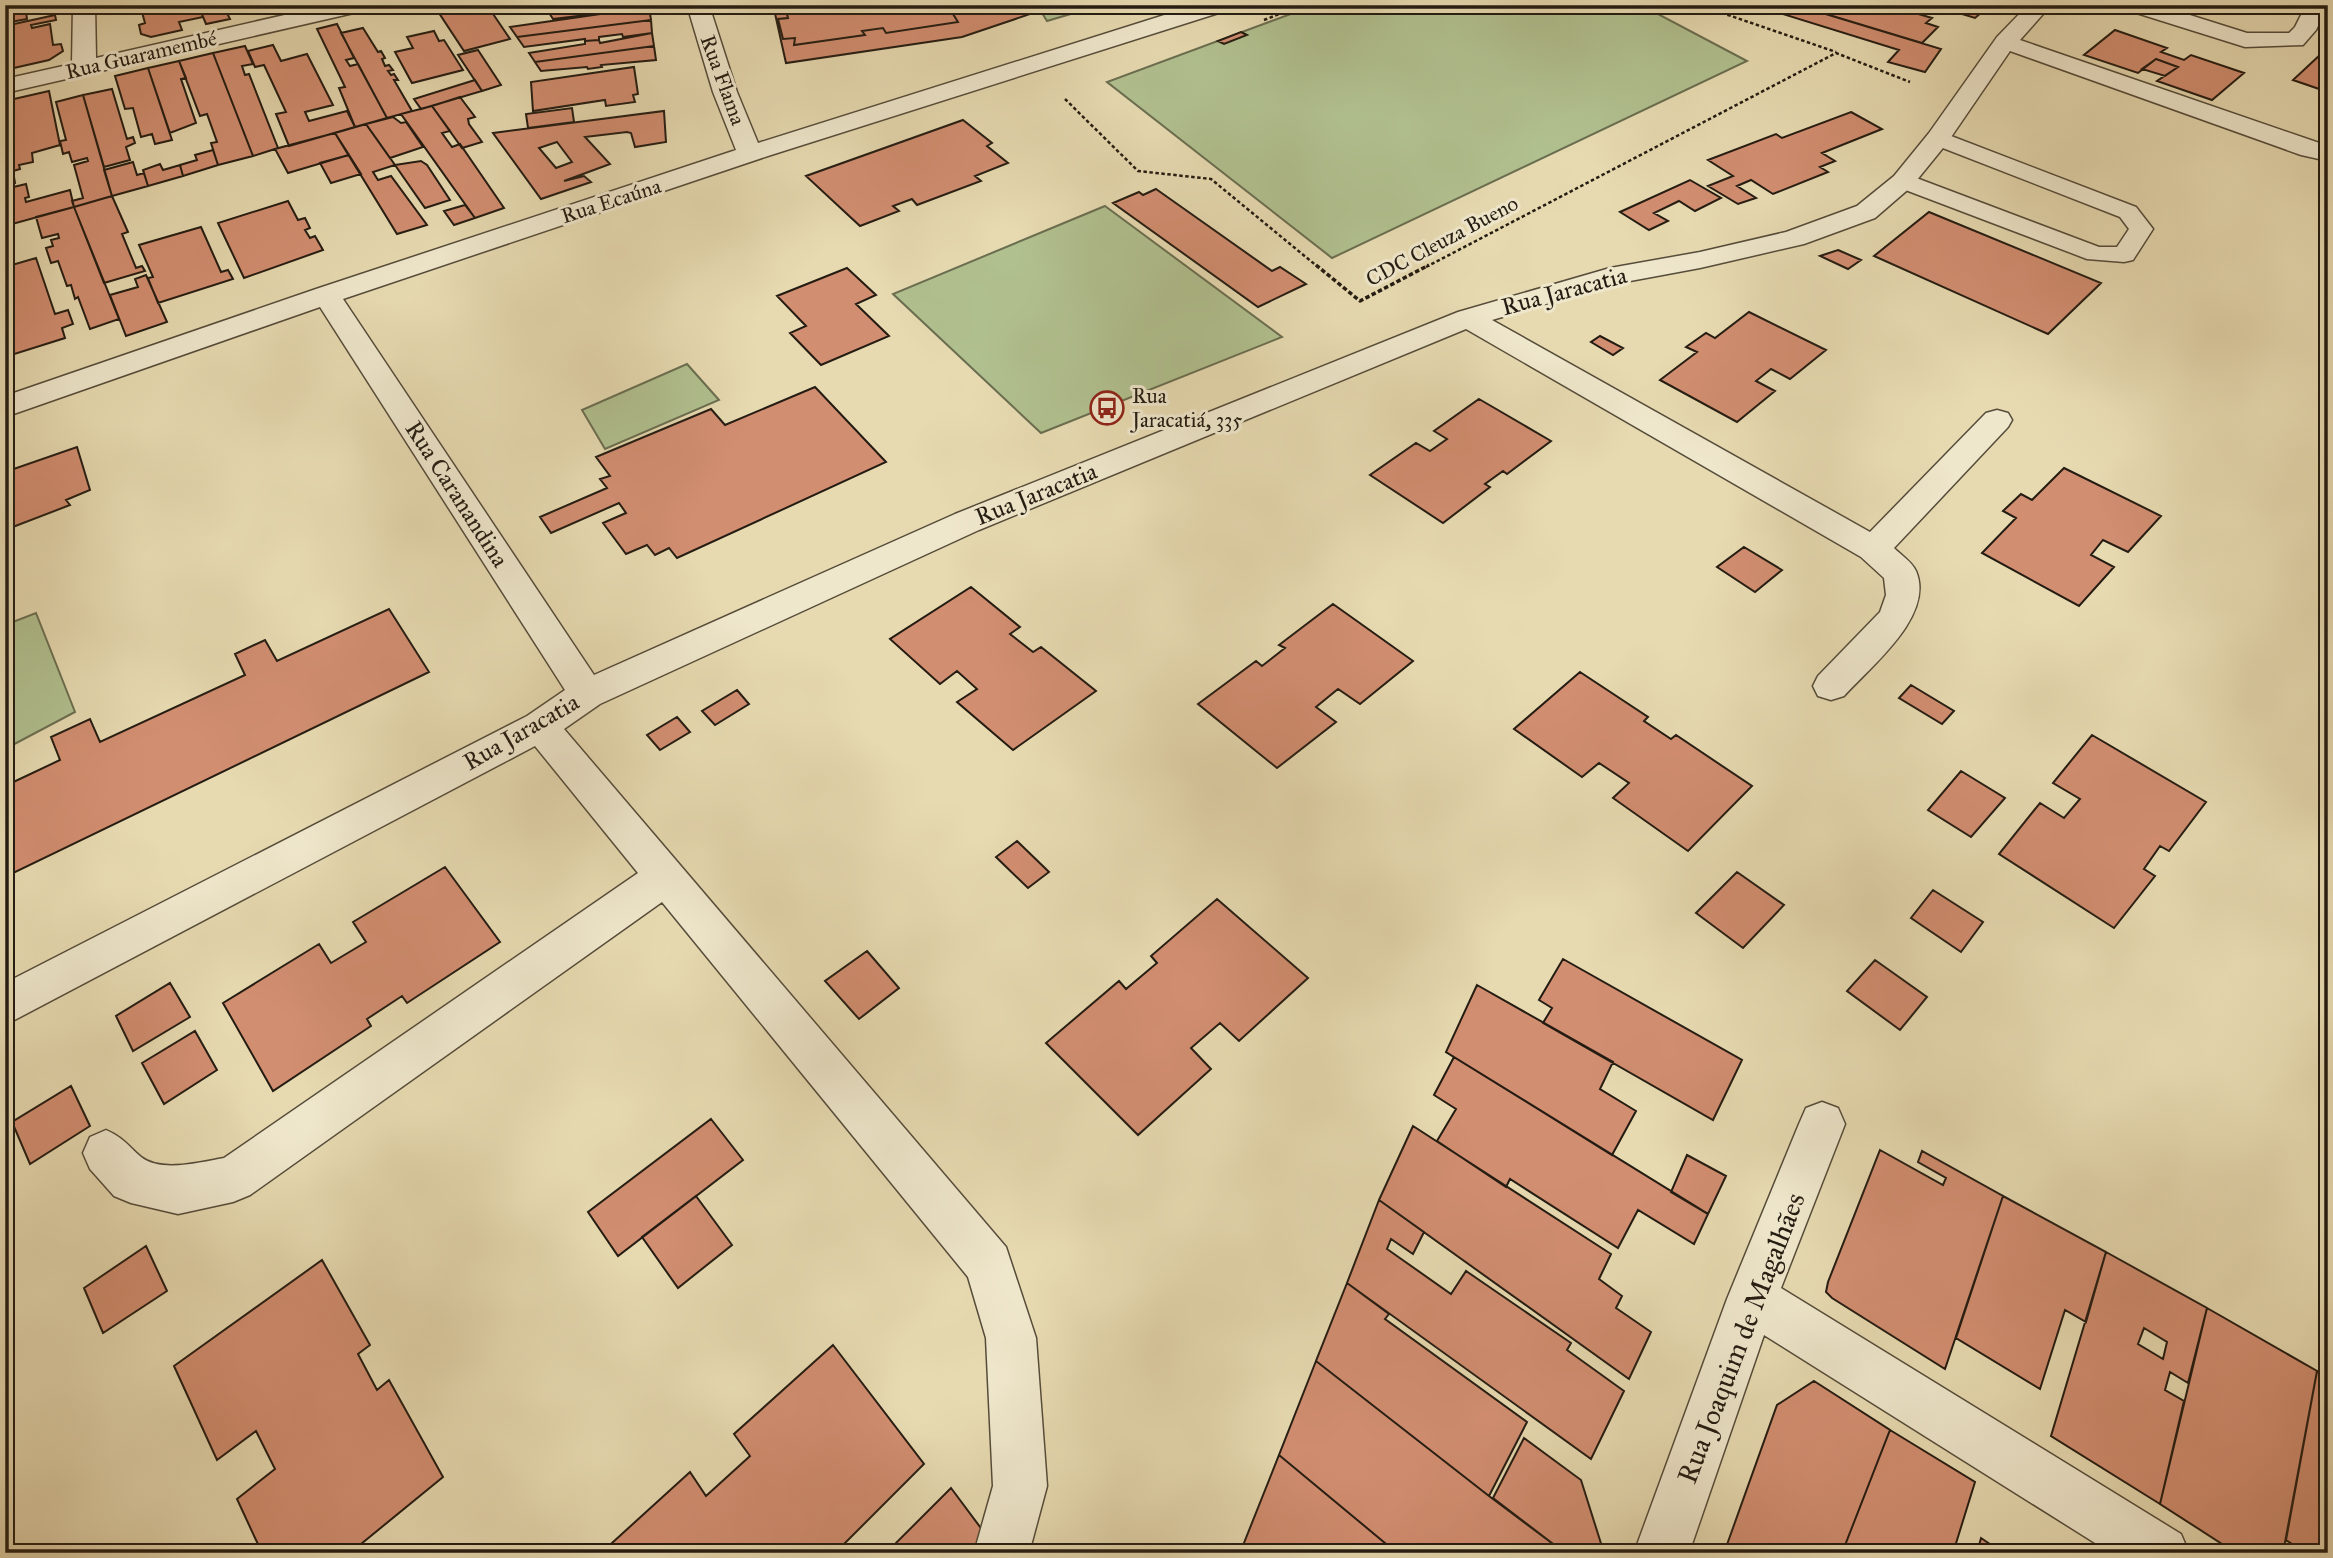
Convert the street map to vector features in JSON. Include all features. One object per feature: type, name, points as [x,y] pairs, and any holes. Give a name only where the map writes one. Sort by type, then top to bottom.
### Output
[{"type":"street","points":[[84,5],[84,68]]},
{"type":"street","name":"Rua Guaramembé","points":[[5,86],[358,5]]},
{"type":"street","name":"Rua Flama","points":[[698,5],[725,92],[751,155]]},
{"type":"street","name":"Rua Ecaúna","points":[[5,407],[326,295],[1059,54],[1220,5]]},
{"type":"street","name":"Rua Jaracatia","points":[[5,1005],[540,726],[587,694],[967,522],[1468,318],[1610,276],[1700,260],[1794,238],[1866,212],[1903,181],[1938,138],[2005,42],[2040,5]]},
{"type":"street","points":[[2134,5],[2245,40],[2269,42],[2295,40],[2305,30],[2317,5]]},
{"type":"street","points":[[2005,42],[2328,154]]},
{"type":"street","name":"Rua Caranandina","points":[[326,295],[587,694]]},
{"type":"street","points":[[1468,318],[1873,549],[1900,573],[1903,595],[1895,618],[1831,686]]},
{"type":"street","points":[[1873,549],[1997,420]]},
{"type":"street","points":[[540,726],[989,1264],[1011,1339],[1020,1486],[1001,1553]]},
{"type":"street","points":[[106,1153],[131,1180],[143,1183],[178,1190],[233,1180],[666,876]]},
{"type":"street","name":"Rua Joaquim de Magalhães","points":[[1661,1553],[1752,1299],[1822,1124]]},
{"type":"street","points":[[1752,1299],[2162,1553]]},
{"type":"lane","points":[[1903,181],[2096,254],[2124,254],[2141,229],[2128,212],[1938,138]]},
{"type":"path","points":[[1252,25],[1302,5]]},
{"type":"path","points":[[1699,5],[1910,82]]},
{"type":"path","name":"CDC Cleuza Bueno","points":[[1064,98],[1138,171],[1210,179],[1360,302],[1836,53]]},
{"type":"green space","points":[[1037,5],[1101,5],[1047,21]]},
{"type":"green space","points":[[1315,5],[1641,5],[1747,61],[1332,258],[1107,82]]},
{"type":"green space","points":[[1105,206],[1282,337],[1041,433],[893,294]]},
{"type":"green space","points":[[687,364],[719,400],[605,449],[582,410]]},
{"type":"green space","points":[[36,613],[75,712],[5,749],[5,625]]},
{"type":"building","points":[[5,5],[25,5],[27,19],[5,23]]},
{"type":"building","points":[[140,5],[199,5],[203,17],[179,22],[182,30],[151,37],[141,34],[139,25],[145,23]]},
{"type":"building","points":[[252,5],[226,11],[230,19],[206,24],[199,7]]},
{"type":"building","points":[[470,5],[487,5],[510,39],[464,51],[439,13]]},
{"type":"building","points":[[544,5],[654,5],[654,7],[553,19]]},
{"type":"building","points":[[780,5],[817,5],[786,10],[788,18],[778,19],[783,39],[795,38],[794,45],[865,35],[862,31],[883,28],[886,33],[958,22],[953,14],[960,12],[957,5],[1032,5],[1036,12],[962,37],[786,63],[774,9],[781,8]]},
{"type":"building","points":[[817,5],[957,5],[960,12],[953,14],[958,22],[886,33],[883,28],[862,31],[865,35],[794,45],[795,38],[783,39],[778,19],[788,18],[786,10]]},
{"type":"building","points":[[1754,5],[1796,5],[1941,49],[1925,72],[1888,62],[1899,50]]},
{"type":"building","points":[[1796,5],[1845,5],[1868,12],[1873,8],[1892,13],[1898,8],[1932,18],[1926,23],[1938,27],[1922,43]]},
{"type":"building","points":[[1932,5],[1978,5],[1987,8],[1975,18]]},
{"type":"building","points":[[649,7],[651,20],[517,37],[510,27]]},
{"type":"building","points":[[55,15],[56,20],[31,25],[32,28],[50,24],[53,45],[61,44],[63,51],[49,60],[5,70],[5,26]]},
{"type":"building","points":[[651,20],[652,33],[623,37],[622,34],[599,37],[599,40],[585,39],[524,47],[517,37]]},
{"type":"building","points":[[337,24],[354,58],[346,60],[350,66],[358,64],[387,118],[355,127],[339,88],[345,87],[317,29]]},
{"type":"building","points":[[363,28],[378,52],[381,51],[385,66],[389,65],[393,70],[388,71],[398,80],[394,80],[412,111],[387,118],[341,33]]},
{"type":"building","points":[[2115,30],[2167,48],[2161,52],[2184,60],[2191,55],[2244,73],[2212,100],[2157,81],[2178,67],[2156,59],[2138,73],[2084,55]]},
{"type":"building","points":[[434,31],[439,41],[444,40],[463,70],[412,83],[395,52],[413,48],[407,37]]},
{"type":"building","points":[[1241,32],[1247,35],[1224,44],[1218,41]]},
{"type":"building","points":[[652,33],[654,46],[535,62],[529,53],[585,44],[585,41],[599,40],[600,43]]},
{"type":"building","points":[[273,45],[281,61],[307,54],[333,105],[305,112],[309,121],[347,111],[355,127],[289,146],[276,114],[286,112],[264,65],[255,67],[248,51]]},
{"type":"building","points":[[245,46],[253,64],[242,66],[245,75],[249,74],[278,148],[253,156],[213,53]]},
{"type":"building","points":[[654,46],[656,60],[601,65],[602,67],[588,69],[541,71],[535,62]]},
{"type":"building","points":[[478,50],[501,85],[482,91],[458,55]]},
{"type":"building","points":[[213,53],[253,156],[218,165],[211,143],[217,142],[207,114],[200,116],[179,61]]},
{"type":"building","points":[[2321,54],[2328,57],[2328,92],[2293,80]]},
{"type":"building","points":[[2156,59],[2178,67],[2165,76],[2142,69]]},
{"type":"building","points":[[179,61],[186,78],[181,79],[196,123],[170,133],[148,68]]},
{"type":"building","points":[[634,67],[638,94],[633,95],[635,102],[606,106],[605,100],[533,111],[531,82]]},
{"type":"building","points":[[148,68],[172,140],[155,144],[152,134],[141,137],[133,108],[125,109],[115,76]]},
{"type":"building","points":[[475,80],[482,91],[421,109],[414,99]]},
{"type":"building","points":[[112,89],[127,139],[133,137],[135,143],[126,147],[130,160],[104,167],[83,95]]},
{"type":"building","points":[[49,91],[60,145],[32,153],[33,162],[19,165],[20,169],[13,171],[15,183],[5,185],[5,101]]},
{"type":"building","points":[[83,95],[112,196],[74,207],[72,201],[83,198],[74,165],[88,161],[87,158],[72,162],[69,152],[63,154],[60,141],[66,140],[56,102]]},
{"type":"building","points":[[460,97],[475,117],[468,119],[469,124],[482,142],[462,148],[432,106]]},
{"type":"building","points":[[432,106],[450,131],[442,133],[452,147],[460,144],[504,208],[475,218],[401,114]]},
{"type":"building","points":[[572,108],[574,122],[528,128],[526,114]]},
{"type":"building","points":[[664,111],[666,142],[635,147],[631,133],[627,132],[585,137],[610,164],[564,181],[584,176],[591,182],[541,199],[493,133]],"holes":[[[557,142],[572,162],[556,168],[539,148]]]},
{"type":"building","points":[[1851,112],[1882,129],[1822,153],[1835,161],[1820,167],[1828,172],[1773,194],[1751,180],[1737,186],[1756,198],[1738,204],[1708,186],[1733,176],[1708,160],[1776,134],[1782,138]]},
{"type":"building","points":[[393,117],[401,123],[406,122],[423,147],[390,158],[366,124]]},
{"type":"building","points":[[963,120],[992,143],[987,146],[1008,163],[975,176],[981,181],[917,205],[912,199],[893,206],[899,211],[860,226],[806,176]]},
{"type":"building","points":[[366,124],[395,165],[373,172],[378,180],[391,176],[427,225],[397,234],[335,133]]},
{"type":"building","points":[[335,133],[349,155],[288,173],[275,149]]},
{"type":"building","points":[[213,150],[218,165],[183,176],[180,165],[197,160],[195,155]]},
{"type":"building","points":[[349,155],[361,174],[331,183],[320,163]]},
{"type":"building","points":[[421,161],[427,165],[450,200],[425,208],[395,165]]},
{"type":"building","points":[[133,162],[137,175],[144,173],[148,186],[112,196],[104,170]]},
{"type":"building","points":[[160,164],[163,170],[180,165],[183,176],[148,186],[143,170]]},
{"type":"building","points":[[1690,180],[1721,198],[1695,211],[1679,201],[1654,213],[1668,221],[1649,230],[1620,212]]},
{"type":"building","points":[[26,184],[29,197],[25,198],[26,202],[70,190],[74,207],[5,226],[5,189]]},
{"type":"building","points":[[1156,189],[1272,271],[1280,267],[1306,284],[1258,307],[1113,203],[1139,192],[1143,195]]},
{"type":"building","points":[[112,196],[128,232],[122,234],[136,268],[142,266],[145,271],[104,283],[74,207]]},
{"type":"building","points":[[288,201],[298,220],[305,218],[310,228],[305,230],[310,238],[315,236],[323,250],[244,278],[218,223]]},
{"type":"building","points":[[465,205],[475,218],[454,225],[444,211]]},
{"type":"building","points":[[74,207],[119,319],[90,329],[78,297],[75,299],[71,285],[67,286],[58,261],[51,263],[46,248],[53,246],[51,240],[59,238],[58,234],[42,238],[36,217]]},
{"type":"building","points":[[1929,212],[2101,283],[2048,334],[1874,256]]},
{"type":"building","points":[[201,227],[221,272],[228,270],[233,279],[158,303],[148,278],[153,277],[139,245]]},
{"type":"building","points":[[1838,250],[1861,260],[1848,269],[1820,256]]},
{"type":"building","points":[[36,258],[55,314],[68,310],[73,324],[62,328],[65,338],[5,357],[5,267]]},
{"type":"building","points":[[847,268],[876,295],[856,304],[889,336],[821,365],[790,333],[806,326],[777,296]]},
{"type":"building","points":[[146,275],[167,322],[126,336],[110,295],[138,287],[135,279]]},
{"type":"building","points":[[1749,312],[1826,350],[1790,379],[1771,369],[1756,381],[1775,391],[1737,422],[1660,380],[1697,352],[1686,347],[1706,333],[1715,338]]},
{"type":"building","points":[[1600,336],[1623,348],[1613,355],[1591,342]]},
{"type":"building","points":[[815,387],[886,462],[677,558],[669,548],[655,555],[647,545],[626,554],[603,523],[626,513],[619,503],[551,533],[540,517],[607,488],[600,479],[610,476],[596,457],[711,409],[725,425]]},
{"type":"building","points":[[1479,399],[1551,441],[1507,474],[1503,471],[1485,484],[1490,487],[1443,523],[1370,475],[1416,443],[1430,451],[1447,439],[1434,431]]},
{"type":"building","points":[[77,447],[90,490],[66,500],[70,505],[5,530],[5,472]]},
{"type":"building","points":[[2064,468],[2161,516],[2128,552],[2103,540],[2091,555],[2114,567],[2079,606],[1982,553],[2016,518],[2003,511],[2021,494],[2032,500]]},
{"type":"building","points":[[1744,547],[1782,570],[1755,592],[1717,567]]},
{"type":"building","points":[[971,587],[1020,627],[1010,634],[1033,652],[1041,647],[1096,691],[1013,750],[957,702],[977,689],[957,671],[940,684],[890,639]]},
{"type":"building","points":[[1333,604],[1413,661],[1360,704],[1338,689],[1316,707],[1336,722],[1277,768],[1198,704],[1256,661],[1262,666],[1285,648],[1279,645]]},
{"type":"building","points":[[389,609],[429,672],[5,877],[5,786],[60,760],[51,737],[90,719],[100,742],[245,675],[235,654],[265,640],[277,661]]},
{"type":"building","points":[[1580,672],[1648,717],[1644,721],[1671,739],[1676,735],[1752,786],[1688,851],[1613,798],[1629,783],[1599,763],[1582,777],[1514,729]]},
{"type":"building","points":[[1911,685],[1954,711],[1942,724],[1899,698]]},
{"type":"building","points":[[737,690],[749,704],[715,725],[702,711]]},
{"type":"building","points":[[677,717],[690,732],[660,750],[647,735]]},
{"type":"building","points":[[2092,735],[2206,802],[2169,851],[2160,846],[2144,869],[2155,876],[2114,928],[1999,854],[2040,803],[2064,818],[2080,799],[2053,783]]},
{"type":"building","points":[[1961,771],[2005,798],[1971,837],[1928,810]]},
{"type":"building","points":[[1017,841],[1049,872],[1028,888],[996,857]]},
{"type":"building","points":[[445,867],[500,942],[407,1003],[402,996],[367,1019],[371,1026],[273,1091],[223,1003],[319,944],[331,963],[366,942],[353,922]]},
{"type":"building","points":[[1737,872],[1784,905],[1743,948],[1696,913]]},
{"type":"building","points":[[1933,890],[1983,922],[1961,952],[1911,918]]},
{"type":"building","points":[[1217,899],[1308,978],[1239,1041],[1220,1023],[1191,1048],[1211,1069],[1138,1135],[1046,1043],[1119,981],[1126,989],[1157,963],[1151,956]]},
{"type":"building","points":[[867,951],[899,988],[859,1019],[825,981]]},
{"type":"building","points":[[1563,959],[1742,1060],[1713,1120],[1543,1023],[1552,1008],[1539,1000]]},
{"type":"building","points":[[1875,960],[1927,997],[1900,1030],[1847,991]]},
{"type":"building","points":[[170,983],[190,1017],[133,1051],[116,1016]]},
{"type":"building","points":[[1477,985],[1613,1062],[1600,1089],[1636,1111],[1612,1155],[1446,1052]]},
{"type":"building","points":[[195,1031],[217,1070],[164,1104],[142,1063]]},
{"type":"building","points":[[1454,1057],[1708,1214],[1694,1244],[1638,1210],[1618,1248],[1510,1179],[1506,1187],[1437,1141],[1456,1109],[1434,1095]]},
{"type":"building","points":[[71,1086],[90,1126],[30,1164],[12,1122]]},
{"type":"building","points":[[711,1119],[743,1160],[618,1256],[588,1212]]},
{"type":"building","points":[[1413,1126],[1611,1254],[1599,1279],[1622,1296],[1616,1308],[1651,1332],[1629,1379],[1379,1200]]},
{"type":"building","points":[[1880,1150],[1943,1185],[1946,1178],[1918,1162],[1922,1151],[2003,1196],[1945,1369],[1826,1292]]},
{"type":"building","points":[[1687,1155],[1726,1176],[1708,1214],[1671,1192]]},
{"type":"building","points":[[696,1196],[732,1245],[678,1288],[642,1237]]},
{"type":"building","points":[[2003,1196],[2106,1252],[2086,1322],[2065,1310],[2040,1389],[1956,1338]]},
{"type":"building","points":[[1379,1200],[1424,1232],[1413,1254],[1391,1239],[1387,1249],[1451,1294],[1466,1271],[1571,1343],[1567,1350],[1624,1391],[1591,1459],[1347,1283]]},
{"type":"building","points":[[146,1246],[167,1291],[103,1333],[84,1288]]},
{"type":"building","points":[[2106,1252],[2207,1308],[2188,1383],[2170,1372],[2165,1390],[2184,1401],[2160,1504],[2051,1436]],"holes":[[[2144,1328],[2167,1342],[2163,1359],[2138,1344]]]},
{"type":"building","points":[[322,1260],[370,1345],[358,1354],[377,1390],[389,1380],[443,1477],[350,1553],[262,1553],[237,1499],[275,1469],[256,1431],[217,1460],[174,1366]]},
{"type":"building","points":[[1347,1283],[1389,1314],[1385,1319],[1527,1422],[1489,1496],[1316,1361]]},
{"type":"building","points":[[2207,1308],[2317,1371],[2283,1553],[2236,1553],[2160,1504]]},
{"type":"building","points":[[833,1345],[924,1464],[835,1553],[812,1553],[811,1550],[808,1553],[601,1553],[690,1472],[706,1496],[750,1456],[734,1434]]},
{"type":"building","points":[[1316,1361],[1565,1553],[1397,1553],[1279,1455]]},
{"type":"building","points":[[2317,1371],[2328,1377],[2328,1553],[2306,1553],[2286,1540]]},
{"type":"building","points":[[1814,1381],[1890,1430],[1842,1553],[1724,1553],[1777,1405]]},
{"type":"building","points":[[1890,1430],[1975,1482],[1953,1553],[1842,1553]]},
{"type":"building","points":[[1524,1438],[1581,1480],[1604,1553],[1565,1553],[1493,1498]]},
{"type":"building","points":[[1279,1455],[1397,1553],[1240,1553]]},
{"type":"building","points":[[951,1488],[995,1547],[990,1553],[886,1553]]},
{"type":"building","points":[[1981,1538],[2003,1553],[1977,1553]]},
{"type":"place","name":"Rua Jaracatiá, 335","points":[[1107,408]]}]
